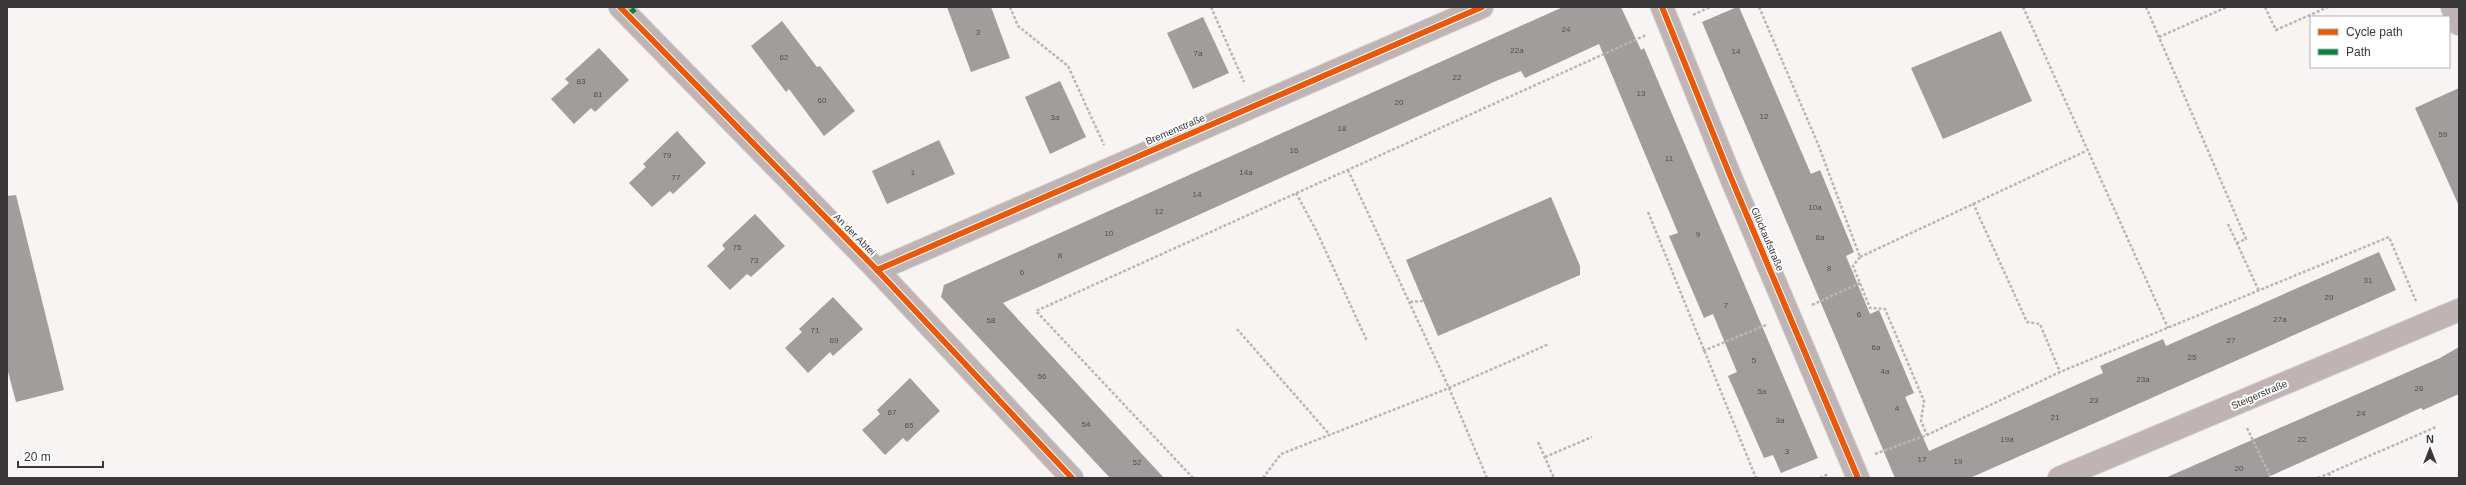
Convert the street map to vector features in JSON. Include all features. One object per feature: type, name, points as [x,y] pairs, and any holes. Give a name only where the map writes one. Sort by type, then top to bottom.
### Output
[{"type":"street","name":"An der Abtei","points":[[620,7],[877,270],[1072,478]]},
{"type":"street","name":"Bremenstraße","points":[[877,270],[1482,7]]},
{"type":"street","points":[[2452,7],[2459,24]]},
{"type":"street","name":"Glückaufstraße","points":[[1665,16],[1731,178],[1855,470]]},
{"type":"street","name":"Steigerstraße","points":[[2059,478],[2459,310]]},
{"type":"path","points":[[1010,7],[1018,26],[1068,66],[1114,167]]},
{"type":"path","points":[[1211,7],[1254,106]]},
{"type":"path","points":[[1193,478],[1036,311],[1348,170],[1665,16],[1710,7]]},
{"type":"path","points":[[1759,7],[1818,144],[1860,257]]},
{"type":"path","points":[[2023,7],[2045,52],[2086,151],[2168,328]]},
{"type":"path","points":[[2146,7],[2246,239],[2237,243]]},
{"type":"path","points":[[2159,37],[2227,7]]},
{"type":"path","points":[[2265,7],[2276,30],[2328,7]]},
{"type":"path","points":[[1927,435],[1921,421],[1924,401],[1885,309],[1870,308],[1854,266],[1860,257],[1973,202],[2086,151]]},
{"type":"path","points":[[1348,170],[1449,388],[1487,478]]},
{"type":"path","points":[[1296,193],[1316,230],[1367,341]]},
{"type":"path","points":[[1973,202],[2027,322],[2040,324],[2060,372]]},
{"type":"path","points":[[1648,212],[1703,351],[1756,478]]},
{"type":"path","points":[[2228,224],[2259,290]]},
{"type":"path","points":[[1820,478],[1855,470],[2060,372],[2389,237],[2426,324]]},
{"type":"path","points":[[1703,351],[1790,315],[1860,283]]},
{"type":"path","points":[[1410,302],[1423,300]]},
{"type":"path","points":[[1237,329],[1330,435]]},
{"type":"path","points":[[1263,478],[1282,454],[1449,388],[1549,344]]},
{"type":"path","points":[[2236,404],[2271,478]]},
{"type":"path","points":[[2318,478],[2436,427]]},
{"type":"path","points":[[1545,457],[1592,438]]},
{"type":"path","points":[[1538,442],[1554,478]]},
{"type":"path","points":[[2329,473],[2331,478]]},
{"type":"building","points":[[947,7],[991,7],[1010,58],[971,72]]},
{"type":"building","points":[[1563,7],[1621,7],[1641,50],[1644,48],[1818,458],[1781,473],[1773,455],[1764,458],[1728,376],[1737,372],[1713,314],[1704,318],[1669,236],[1678,233],[1599,44],[1525,78],[1521,71],[1496,81],[1003,303],[1164,478],[1110,478],[941,297],[944,285]]},
{"type":"building","points":[[1739,7],[1811,174],[1820,170],[1854,252],[1846,256],[1870,314],[1879,310],[1914,393],[1905,397],[1929,451],[2103,373],[2100,366],[2163,339],[2166,346],[2379,252],[2396,290],[1970,478],[1895,478],[1702,22]]},
{"type":"building","points":[[1203,17],[1229,73],[1193,89],[1167,33]]},
{"type":"building","points":[[782,21],[817,67],[820,66],[855,111],[824,136],[789,89],[786,92],[751,46]]},
{"type":"building","points":[[2001,31],[2032,101],[1943,139],[1911,68]]},
{"type":"building","points":[[599,48],[629,80],[595,112],[591,108],[574,124],[551,99],[569,83],[565,79]]},
{"type":"building","points":[[1060,81],[1086,137],[1050,154],[1025,97]]},
{"type":"building","points":[[2459,88],[2459,206],[2415,108]]},
{"type":"building","points":[[677,131],[706,163],[673,194],[670,191],[652,207],[629,183],[646,167],[643,164]]},
{"type":"building","points":[[939,140],[955,174],[887,204],[872,171]]},
{"type":"building","points":[[16,195],[64,390],[16,402],[7,368],[7,196]]},
{"type":"building","points":[[1551,197],[1580,266],[1580,275],[1438,336],[1406,260]]},
{"type":"building","points":[[755,214],[785,246],[751,277],[747,274],[730,290],[707,266],[725,249],[722,245]]},
{"type":"building","points":[[833,297],[863,329],[833,356],[830,352],[808,373],[785,348],[802,332],[799,329]]},
{"type":"building","points":[[2459,347],[2459,394],[2423,410],[2421,408],[2266,478],[2165,478],[2440,358]]},
{"type":"building","points":[[910,378],[940,411],[907,442],[903,438],[885,455],[862,430],[880,414],[877,410]]},
{"type":"marked path","points":[[627,15],[638,7]]},
{"type":"cycle path","points":[[620,7],[877,270],[1072,478]]},
{"type":"cycle path","points":[[877,270],[1482,7]]},
{"type":"cycle path","points":[[1662,7],[1731,178],[1858,478]]}]
